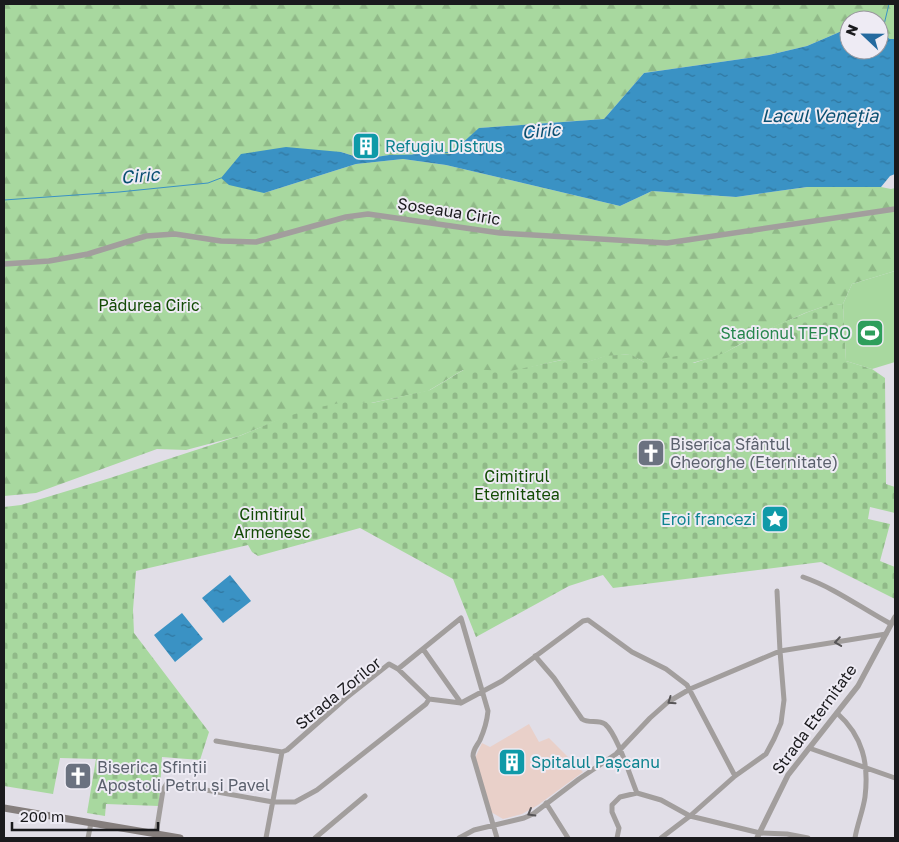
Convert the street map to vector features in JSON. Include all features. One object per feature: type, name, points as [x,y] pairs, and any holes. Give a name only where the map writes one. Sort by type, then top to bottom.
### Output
[{"type":"main road","points":[[4,808],[159,836],[180,838]]},
{"type":"street","name":"Șoseaua Ciric","points":[[4,264],[49,261],[88,254],[146,236],[175,234],[221,241],[256,242],[346,217],[368,214],[500,233],[667,244],[895,208]]},
{"type":"street","points":[[803,577],[839,593],[895,633]]},
{"type":"street","points":[[661,838],[690,816],[734,776],[766,754],[781,724],[784,700],[777,591]]},
{"type":"street","name":"Strada Eternitate","points":[[759,836],[788,775],[858,686],[895,617]]},
{"type":"street","name":"Strada Zorilor","points":[[282,752],[287,750],[346,698],[389,664],[398,669],[461,618],[483,692]]},
{"type":"street","points":[[398,669],[429,699],[461,703],[509,676],[583,621],[588,620],[636,655],[678,677],[690,689],[734,776]]},
{"type":"street","points":[[459,838],[474,830],[524,818],[533,814],[579,779],[600,766],[662,707],[690,689],[780,651],[889,629]]},
{"type":"street","points":[[423,650],[461,703]]},
{"type":"street","points":[[535,656],[554,678],[585,722],[601,722],[606,725],[620,749],[637,793]]},
{"type":"street","points":[[483,692],[488,711],[486,722],[473,751],[473,756],[497,838]]},
{"type":"street","points":[[159,836],[163,790],[167,783],[273,802],[295,802],[317,790],[426,704],[429,699]]},
{"type":"street","points":[[837,713],[851,729],[864,754],[864,799],[855,838]]},
{"type":"street","points":[[216,741],[282,752],[266,838]]},
{"type":"street","points":[[809,748],[895,778]]},
{"type":"street","points":[[617,838],[620,831],[612,812],[612,805],[620,797],[637,793],[661,800],[690,816],[759,836],[787,834],[808,838]]},
{"type":"street","points":[[315,838],[365,796]]},
{"type":"street","points":[[546,803],[568,838]]},
{"type":"street","points":[[88,838],[91,823]]},
{"type":"shaded area","points":[[529,724],[539,742],[549,738],[583,772],[538,805],[522,814],[503,819],[491,812],[475,758],[482,743],[490,747]]},
{"type":"green space","name":"Pădurea Ciric","points":[[4,4],[895,4],[895,39],[889,38],[889,10],[839,10],[839,32],[807,46],[769,55],[644,73],[604,119],[480,128],[450,154],[389,155],[363,159],[341,152],[264,193],[356,164],[403,159],[446,165],[620,206],[652,191],[736,197],[807,187],[895,188],[895,271],[852,284],[843,304],[822,307],[805,313],[758,334],[721,355],[692,363],[644,362],[629,354],[603,357],[582,364],[561,360],[510,372],[463,370],[428,391],[371,403],[343,403],[279,420],[239,436],[186,450],[157,449],[36,493],[4,496]]},
{"type":"green space","name":"Stadionul TEPRO","points":[[895,271],[895,362],[872,369],[846,361],[843,304],[852,284]]},
{"type":"green space","name":"Cimitirul Eternitatea","points":[[843,304],[846,361],[872,369],[885,378],[886,484],[895,487],[895,513],[870,507],[868,519],[890,524],[880,561],[895,567],[895,599],[821,562],[613,588],[603,575],[569,586],[476,637],[453,579],[360,528],[258,556],[252,552],[248,545],[136,571],[133,610],[134,633],[209,732],[200,760],[162,757],[159,806],[106,804],[105,816],[87,813],[96,759],[60,758],[53,794],[4,786],[4,507],[21,505],[110,478],[242,435],[282,418],[315,408],[345,402],[372,403],[430,390],[465,369],[510,371],[562,360],[584,363],[605,356],[630,354],[644,362],[677,356],[694,363],[724,353],[775,326],[808,312],[825,306]]},
{"type":"water","name":"Lacul Veneția","points":[[839,32],[839,60],[889,60],[889,38],[895,39],[895,174],[890,176],[881,187],[807,187],[736,197],[652,191],[620,206],[446,165],[403,159],[356,164],[264,193],[229,185],[221,178],[241,154],[286,147],[341,152],[363,159],[389,155],[450,154],[479,128],[604,119],[644,73],[769,55],[807,46]]},
{"type":"water","points":[[230,575],[251,601],[223,623],[202,598]]},
{"type":"water","points":[[182,613],[203,639],[175,662],[154,635]]},
{"type":"waterway","points":[[888,10],[889,4]]},
{"type":"waterway","name":"Ciric","points":[[413,155],[454,152]]},
{"type":"waterway","name":"Ciric","points":[[4,200],[119,192],[208,183],[221,178]]},
{"type":"place","name":"Refugiu Distrus","points":[[366,146]]},
{"type":"place","name":"Stadionul TEPRO","points":[[870,333]]},
{"type":"place","name":"Biserica Sfântul Gheorghe (Eternitate)","points":[[651,453]]},
{"type":"place","name":"Eroi francezi","points":[[775,519]]},
{"type":"place","name":"Spitalul Pașcanu","points":[[512,762]]},
{"type":"place","name":"Biserica Sfinții Apostoli Petru și Pavel","points":[[78,776]]},
{"type":"park label","name":"Cimitirul Armenesc","points":[[272,523]]}]
